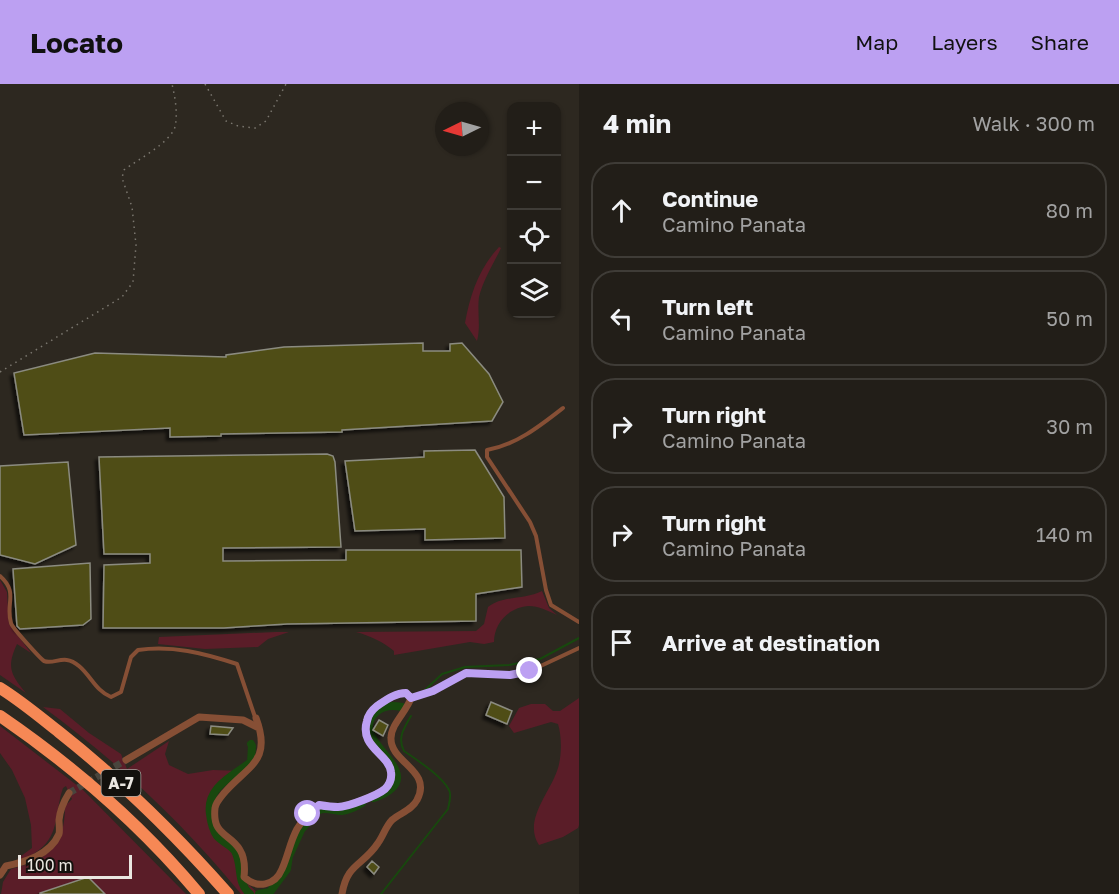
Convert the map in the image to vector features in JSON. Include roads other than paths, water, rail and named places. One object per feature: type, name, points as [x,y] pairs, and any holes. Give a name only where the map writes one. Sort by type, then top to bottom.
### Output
[{"type":"highway","name":"A-7","points":[[0,688],[94,759],[191,852],[228,894]]},
{"type":"highway","name":"A-7","points":[[0,716],[67,765],[111,803],[152,842],[199,894]]},
{"type":"street","points":[[256,718],[259,728],[260,753],[256,763],[234,781],[215,806],[217,824],[221,833],[239,848],[242,854],[244,877],[254,885],[260,885],[268,883],[282,870],[292,840],[308,814],[319,805],[339,807],[384,790],[390,782],[392,773],[390,765],[376,752],[365,734],[367,718],[373,709],[400,693],[406,693],[411,698],[391,732],[391,740],[392,750],[416,773],[420,787],[417,800],[410,809],[390,822],[377,845],[349,872],[344,881],[342,894]]},
{"type":"street","points":[[126,760],[199,717],[243,720],[259,728]]},
{"type":"street","points":[[0,876],[6,866],[31,860],[53,842],[59,833],[59,818],[63,802],[69,793]]},
{"type":"lane","points":[[562,408],[527,435],[496,449],[487,450],[487,457],[530,522],[536,536],[546,590],[551,604],[579,622]]},
{"type":"lane","points":[[0,576],[7,582],[12,592],[10,623],[16,632],[41,660],[47,662],[64,658],[78,664],[102,694],[111,697],[121,692],[131,657],[138,650],[158,647],[182,649],[237,664],[256,718]]},
{"type":"lane","points":[[411,698],[433,691],[466,673],[510,675],[530,671],[579,648]]},
{"type":"waterway","points":[[426,689],[442,674],[465,667],[509,665],[540,659],[579,638]]},
{"type":"waterway","points":[[374,798],[391,789],[397,779],[394,768],[371,735],[369,723],[376,712],[382,708],[402,707]]},
{"type":"waterway","points":[[381,894],[448,809],[450,799],[449,790],[441,779],[404,751],[401,737],[411,716]]},
{"type":"waterway","points":[[250,894],[241,879],[235,851],[214,831],[210,817],[210,805],[216,789],[251,762],[251,744]]},
{"type":"waterway","points":[[259,894],[270,892],[287,869],[289,856],[301,830],[317,811],[326,809],[342,811],[362,803]]},
{"type":"tunnel","points":[[69,793],[126,760]]}]
